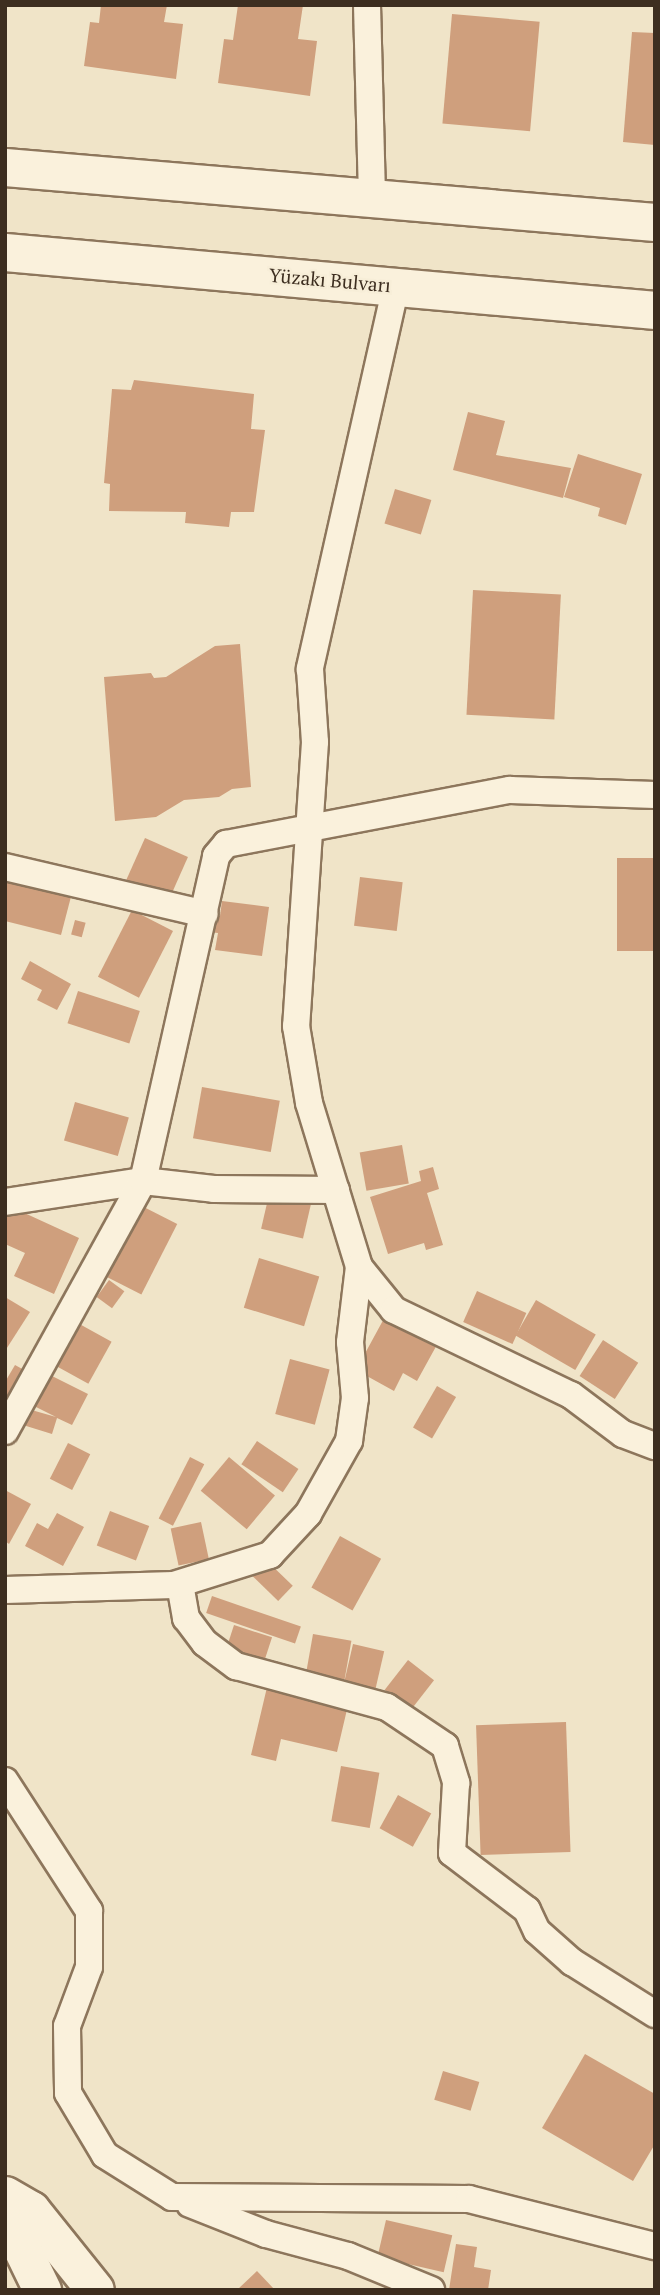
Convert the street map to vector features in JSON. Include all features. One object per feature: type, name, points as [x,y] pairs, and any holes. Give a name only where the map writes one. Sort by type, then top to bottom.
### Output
[{"type":"main road","points":[[5,167],[655,222]]},
{"type":"main road","name":"Yüzakı Bulvarı","points":[[5,252],[655,310]]},
{"type":"main road","points":[[5,2195],[31,2210],[95,2290]]},
{"type":"main road","points":[[5,2214],[42,2290]]},
{"type":"street","points":[[368,5],[372,198]]},
{"type":"street","points":[[5,1590],[180,1584],[270,1555],[307,1514],[343,1451],[355,1398],[350,1342],[359,1268],[309,1103],[296,1026],[314,742],[310,669],[396,286]]},
{"type":"street","points":[[5,1431],[144,1181],[216,856],[226,844],[243,837],[307,831],[510,790],[655,796]]},
{"type":"street","points":[[5,867],[205,914]]},
{"type":"street","points":[[5,1202],[144,1181],[214,1189],[336,1190]]},
{"type":"street","points":[[359,1268],[394,1310],[571,1395],[623,1434],[655,1446]]},
{"type":"street","points":[[180,1584],[186,1618],[205,1643],[236,1666],[387,1707],[445,1746],[456,1783],[452,1853],[527,1910],[537,1931],[572,1962],[655,2014]]},
{"type":"street","points":[[5,1781],[89,1911],[89,1967],[67,2026],[68,2093],[105,2155],[172,2197],[266,2235],[348,2256],[431,2290]]},
{"type":"street","points":[[172,2197],[470,2199],[655,2246]]},
{"type":"building","points":[[101,5],[167,5],[164,22],[183,24],[176,79],[84,66],[90,22],[99,23]]},
{"type":"building","points":[[238,5],[303,5],[298,39],[317,41],[310,96],[218,83],[224,39],[233,40]]},
{"type":"building","points":[[452,14],[540,22],[530,131],[442,124]]},
{"type":"building","points":[[632,32],[655,33],[655,145],[623,142]]},
{"type":"building","points":[[134,380],[254,394],[251,429],[265,430],[254,512],[231,512],[229,527],[185,523],[186,512],[109,511],[110,484],[104,483],[112,389],[131,390]]},
{"type":"building","points":[[468,412],[505,421],[496,455],[571,468],[563,498],[453,470]]},
{"type":"building","points":[[578,454],[642,474],[626,525],[598,516],[600,508],[564,497]]},
{"type":"building","points":[[395,489],[431,500],[421,535],[384,523]]},
{"type":"building","points":[[473,590],[561,595],[554,719],[466,715]]},
{"type":"building","points":[[240,644],[251,787],[232,789],[219,797],[184,800],[156,817],[115,821],[104,677],[151,673],[154,678],[166,677],[215,646]]},
{"type":"building","points":[[145,838],[188,857],[168,901],[125,882]]},
{"type":"building","points":[[617,858],[655,858],[655,951],[617,951]]},
{"type":"building","points":[[5,871],[73,889],[61,935],[5,921]]},
{"type":"building","points":[[360,877],[403,882],[397,931],[354,926]]},
{"type":"building","points":[[222,901],[269,907],[262,956],[215,950],[218,933],[209,932],[212,915],[220,916]]},
{"type":"building","points":[[132,910],[173,931],[139,998],[98,977]]},
{"type":"building","points":[[75,920],[86,923],[82,937],[71,934]]},
{"type":"building","points":[[30,961],[71,984],[57,1010],[37,1000],[42,990],[21,979]]},
{"type":"building","points":[[78,991],[140,1011],[129,1043],[67,1023]]},
{"type":"building","points":[[202,1087],[280,1101],[271,1152],[193,1138]]},
{"type":"building","points":[[75,1102],[129,1117],[118,1156],[64,1140]]},
{"type":"building","points":[[402,1145],[409,1183],[366,1191],[360,1152]]},
{"type":"building","points":[[433,1167],[439,1189],[427,1193],[443,1245],[426,1250],[424,1243],[388,1254],[370,1197],[421,1181],[419,1171]]},
{"type":"building","points":[[271,1186],[313,1196],[303,1239],[261,1229]]},
{"type":"building","points":[[130,1200],[177,1224],[141,1294],[94,1270]]},
{"type":"building","points":[[7,1205],[79,1238],[54,1294],[14,1276],[25,1253],[5,1244]]},
{"type":"building","points":[[259,1258],[319,1276],[304,1326],[244,1308]]},
{"type":"building","points":[[109,1280],[124,1291],[112,1308],[97,1297]]},
{"type":"building","points":[[477,1291],[526,1313],[513,1344],[463,1322]]},
{"type":"building","points":[[5,1297],[30,1312],[5,1351]]},
{"type":"building","points":[[536,1300],[596,1334],[575,1370],[516,1336]]},
{"type":"building","points":[[387,1313],[439,1341],[417,1381],[403,1373],[394,1391],[356,1370]]},
{"type":"building","points":[[74,1321],[112,1342],[88,1384],[51,1363]]},
{"type":"building","points":[[603,1340],[638,1363],[615,1399],[580,1376]]},
{"type":"building","points":[[290,1359],[330,1370],[315,1425],[275,1414]]},
{"type":"building","points":[[15,1365],[35,1376],[17,1408],[5,1402],[5,1382]]},
{"type":"building","points":[[44,1372],[88,1394],[72,1425],[57,1418],[52,1434],[23,1425],[28,1409],[56,1417],[28,1403]]},
{"type":"building","points":[[437,1386],[456,1397],[432,1439],[413,1428]]},
{"type":"building","points":[[257,1441],[298,1469],[283,1492],[241,1464]]},
{"type":"building","points":[[68,1443],[90,1454],[72,1490],[50,1479]]},
{"type":"building","points":[[190,1457],[204,1464],[173,1526],[159,1518]]},
{"type":"building","points":[[229,1457],[275,1496],[247,1529],[201,1491]]},
{"type":"building","points":[[5,1490],[31,1504],[9,1544],[5,1541]]},
{"type":"building","points":[[110,1511],[149,1526],[136,1561],[97,1546]]},
{"type":"building","points":[[57,1513],[84,1527],[63,1566],[25,1546],[37,1523],[48,1529]]},
{"type":"building","points":[[201,1522],[209,1559],[179,1566],[171,1528]]},
{"type":"building","points":[[340,1536],[381,1559],[353,1610],[311,1588]]},
{"type":"building","points":[[264,1558],[293,1586],[278,1601],[249,1573]]},
{"type":"building","points":[[212,1596],[301,1627],[295,1644],[206,1613]]},
{"type":"building","points":[[234,1625],[272,1637],[264,1662],[226,1650]]},
{"type":"building","points":[[313,1634],[351,1641],[343,1686],[305,1679]]},
{"type":"building","points":[[353,1644],[384,1651],[375,1691],[344,1684]]},
{"type":"building","points":[[408,1660],[434,1680],[411,1710],[385,1690]]},
{"type":"building","points":[[268,1683],[349,1701],[337,1752],[281,1739],[276,1761],[251,1755]]},
{"type":"building","points":[[566,1722],[571,1852],[481,1855],[476,1725]]},
{"type":"building","points":[[341,1766],[379,1773],[370,1828],[331,1821]]},
{"type":"building","points":[[398,1795],[431,1813],[413,1847],[380,1828]]},
{"type":"building","points":[[585,2054],[655,2094],[655,2144],[633,2181],[542,2128]]},
{"type":"building","points":[[443,2071],[479,2082],[471,2111],[434,2100]]},
{"type":"building","points":[[386,2220],[452,2235],[444,2272],[377,2257]]},
{"type":"building","points":[[456,2244],[477,2247],[474,2267],[491,2270],[488,2290],[449,2290]]},
{"type":"building","points":[[257,2271],[275,2290],[237,2290]]}]
